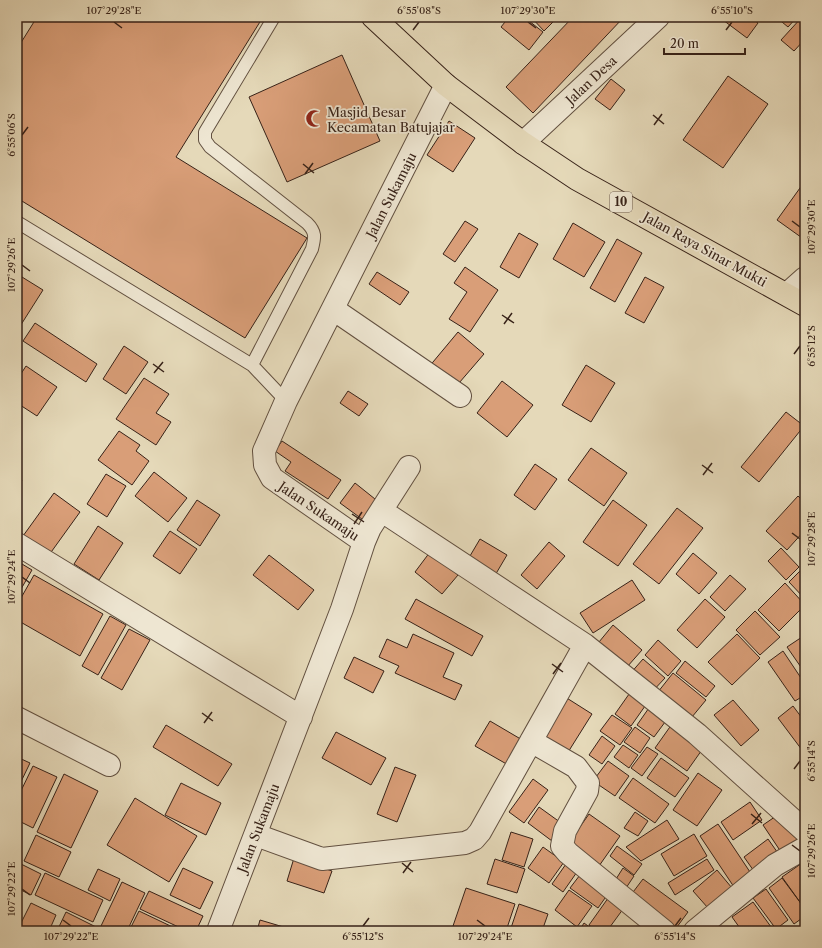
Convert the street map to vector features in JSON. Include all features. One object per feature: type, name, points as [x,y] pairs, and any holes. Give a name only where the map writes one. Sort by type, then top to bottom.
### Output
[{"type":"highway","name":"10","points":[[373,17],[446,85]]},
{"type":"highway","name":"Jalan Raya Sinar Mukti","points":[[446,85],[523,143],[577,179],[796,299]]},
{"type":"street","name":"Jalan Desa","points":[[523,143],[658,17]]},
{"type":"street","name":"Jalan Sukamaju","points":[[218,931],[342,609],[364,542],[272,478],[265,465],[264,451],[286,401],[446,85]]},
{"type":"street","points":[[796,299],[805,278]]},
{"type":"street","points":[[333,309],[460,396]]},
{"type":"street","points":[[364,542],[370,528],[409,467]]},
{"type":"street","points":[[382,511],[585,644],[697,734],[805,831]]},
{"type":"street","points":[[17,544],[301,717]]},
{"type":"street","points":[[256,835],[322,859],[465,843],[474,839],[480,832],[585,644]]},
{"type":"street","points":[[17,718],[109,765]]},
{"type":"street","points":[[531,741],[576,767],[588,783],[588,791],[565,831],[562,846],[568,853],[664,931]]},
{"type":"street","points":[[695,931],[775,865],[805,848]]},
{"type":"lane","points":[[252,365],[312,249],[316,235],[307,223],[210,147],[205,140],[205,132],[274,17]]},
{"type":"lane","points":[[17,222],[252,365],[286,401]]},
{"type":"building","points":[[37,17],[263,17],[176,157],[307,238],[245,338],[17,198],[17,49]]},
{"type":"building","points":[[509,17],[524,17],[543,32],[529,50],[501,27]]},
{"type":"building","points":[[531,17],[558,17],[544,31]]},
{"type":"building","points":[[573,17],[624,17],[533,113],[506,87]]},
{"type":"building","points":[[725,17],[750,17],[758,23],[747,38],[723,20]]},
{"type":"building","points":[[776,17],[797,17],[788,27]]},
{"type":"building","points":[[802,17],[805,17],[805,39],[794,51],[781,40]]},
{"type":"building","name":"Masjid Besar Kecamatan Batujajar","points":[[342,55],[380,141],[287,182],[249,97]]},
{"type":"building","points":[[728,76],[768,104],[723,168],[683,140]]},
{"type":"building","points":[[611,79],[625,90],[610,110],[595,99]]},
{"type":"building","points":[[449,121],[475,138],[453,172],[427,155]]},
{"type":"building","points":[[805,181],[805,240],[777,220]]},
{"type":"building","points":[[465,221],[478,229],[455,262],[443,254]]},
{"type":"building","points":[[573,223],[605,242],[584,277],[553,259]]},
{"type":"building","points":[[519,233],[538,244],[519,278],[500,267]]},
{"type":"building","points":[[617,239],[642,253],[615,302],[590,288]]},
{"type":"building","points":[[465,267],[498,290],[470,332],[449,319],[467,292],[454,283]]},
{"type":"building","points":[[377,272],[409,292],[400,305],[369,284]]},
{"type":"building","points":[[22,277],[43,290],[17,331],[17,285]]},
{"type":"building","points":[[645,277],[664,287],[644,323],[625,313]]},
{"type":"building","points":[[35,323],[97,364],[86,382],[23,341]]},
{"type":"building","points":[[458,332],[484,354],[453,390],[428,368]]},
{"type":"building","points":[[124,346],[148,362],[126,394],[103,379]]},
{"type":"building","points":[[586,365],[615,383],[591,422],[562,405]]},
{"type":"building","points":[[26,366],[57,387],[37,416],[17,403],[17,380]]},
{"type":"building","points":[[144,378],[169,394],[156,413],[171,422],[156,445],[116,419]]},
{"type":"building","points":[[502,381],[533,405],[507,437],[477,413]]},
{"type":"building","points":[[348,391],[368,404],[359,416],[340,403]]},
{"type":"building","points":[[786,412],[804,426],[759,482],[741,467]]},
{"type":"building","points":[[119,431],[140,445],[136,451],[149,461],[132,485],[98,460]]},
{"type":"building","points":[[282,441],[341,480],[328,499],[285,471],[291,462],[275,451]]},
{"type":"building","points":[[591,448],[627,473],[604,506],[568,480]]},
{"type":"building","points":[[535,464],[557,479],[535,510],[514,495]]},
{"type":"building","points":[[154,472],[187,498],[168,522],[135,496]]},
{"type":"building","points":[[106,474],[126,486],[107,517],[87,504]]},
{"type":"building","points":[[17,477],[22,480],[17,487]]},
{"type":"building","points":[[355,483],[380,503],[366,522],[340,503]]},
{"type":"building","points":[[54,493],[80,512],[49,555],[23,536]]},
{"type":"building","points":[[798,496],[805,503],[805,530],[787,550],[766,531]]},
{"type":"building","points":[[197,500],[220,515],[200,546],[177,530]]},
{"type":"building","points":[[613,500],[647,525],[618,566],[583,542]]},
{"type":"building","points":[[677,508],[703,528],[659,584],[633,564]]},
{"type":"building","points":[[98,526],[123,543],[99,580],[74,564]]},
{"type":"building","points":[[170,531],[197,549],[180,574],[153,556]]},
{"type":"building","points":[[480,539],[507,555],[494,577],[467,561]]},
{"type":"building","points":[[549,542],[565,556],[537,589],[521,575]]},
{"type":"building","points":[[781,548],[799,567],[786,580],[768,561]]},
{"type":"building","points":[[430,552],[458,575],[442,594],[415,572]]},
{"type":"building","points":[[693,553],[717,573],[699,594],[676,574]]},
{"type":"building","points":[[269,555],[314,590],[298,610],[253,575]]},
{"type":"building","points":[[17,561],[32,570],[17,596]]},
{"type":"building","points":[[804,567],[805,568],[805,599],[789,582]]},
{"type":"building","points":[[34,575],[103,614],[80,656],[17,620],[17,605]]},
{"type":"building","points":[[730,575],[746,589],[725,611],[710,597]]},
{"type":"building","points":[[632,580],[645,600],[593,633],[580,613]]},
{"type":"building","points":[[785,583],[805,605],[779,631],[758,610]]},
{"type":"building","points":[[416,599],[483,636],[472,656],[405,619]]},
{"type":"building","points":[[705,599],[725,617],[697,648],[677,630]]},
{"type":"building","points":[[755,611],[780,637],[760,655],[736,630]]},
{"type":"building","points":[[110,616],[126,625],[98,675],[82,666]]},
{"type":"building","points":[[613,625],[642,650],[627,667],[599,642]]},
{"type":"building","points":[[129,629],[150,640],[122,690],[101,678]]},
{"type":"building","points":[[413,634],[454,653],[443,677],[462,685],[455,700],[395,673],[399,666],[379,657],[387,639],[407,648]]},
{"type":"building","points":[[737,634],[760,658],[732,685],[708,662]]},
{"type":"building","points":[[805,635],[805,673],[787,647]]},
{"type":"building","points":[[658,640],[681,661],[668,676],[645,655]]},
{"type":"building","points":[[783,651],[805,684],[805,695],[795,701],[768,662]]},
{"type":"building","points":[[354,657],[384,671],[373,693],[344,678]]},
{"type":"building","points":[[643,659],[665,678],[650,694],[629,675]]},
{"type":"building","points":[[685,661],[715,686],[706,697],[676,673]]},
{"type":"building","points":[[673,673],[706,700],[687,723],[654,697]]},
{"type":"building","points":[[634,687],[650,699],[631,726],[615,714]]},
{"type":"building","points":[[562,695],[592,714],[565,757],[535,738]]},
{"type":"building","points":[[733,700],[759,730],[741,746],[714,715]]},
{"type":"building","points":[[651,705],[668,718],[654,737],[637,725]]},
{"type":"building","points":[[793,706],[805,722],[805,748],[802,750],[778,718]]},
{"type":"building","points":[[612,715],[632,728],[620,745],[600,731]]},
{"type":"building","points":[[490,721],[524,741],[510,766],[475,746]]},
{"type":"building","points":[[672,724],[704,747],[687,771],[655,748]]},
{"type":"building","points":[[166,725],[232,764],[218,786],[153,747]]},
{"type":"building","points":[[635,727],[650,738],[640,753],[624,742]]},
{"type":"building","points":[[336,732],[386,758],[371,785],[322,758]]},
{"type":"building","points":[[602,736],[615,746],[602,764],[589,755]]},
{"type":"building","points":[[623,745],[638,755],[629,768],[614,757]]},
{"type":"building","points":[[647,747],[658,754],[642,776],[631,768]]},
{"type":"building","points":[[17,757],[30,763],[17,790]]},
{"type":"building","points":[[661,758],[689,778],[675,797],[647,778]]},
{"type":"building","points":[[608,761],[629,776],[615,796],[593,781]]},
{"type":"building","points":[[33,766],[57,777],[33,828],[17,820],[17,799]]},
{"type":"building","points":[[395,767],[416,775],[397,822],[377,814]]},
{"type":"building","points":[[698,773],[722,790],[697,826],[673,810]]},
{"type":"building","points":[[64,774],[98,791],[71,848],[37,832]]},
{"type":"building","points":[[633,778],[669,804],[655,823],[619,798]]},
{"type":"building","points":[[533,779],[548,790],[524,823],[509,812]]},
{"type":"building","points":[[181,783],[221,803],[206,835],[165,815]]},
{"type":"building","points":[[135,798],[197,836],[169,882],[107,845]]},
{"type":"building","points":[[750,802],[762,820],[733,840],[721,822]]},
{"type":"building","points":[[539,807],[564,825],[552,841],[528,823]]},
{"type":"building","points":[[635,812],[648,821],[638,836],[624,828]]},
{"type":"building","points":[[782,812],[802,841],[783,855],[763,825]]},
{"type":"building","points":[[589,814],[620,836],[599,866],[568,844]]},
{"type":"building","points":[[667,820],[679,839],[641,861],[626,847]]},
{"type":"building","points":[[718,824],[752,875],[734,887],[700,836]]},
{"type":"building","points":[[511,832],[533,839],[524,867],[502,860]]},
{"type":"building","points":[[694,834],[707,856],[674,876],[661,854]]},
{"type":"building","points":[[36,835],[71,852],[59,877],[24,861]]},
{"type":"building","points":[[768,839],[780,856],[756,874],[744,857]]},
{"type":"building","points":[[617,846],[642,864],[634,875],[610,856]]},
{"type":"building","points":[[543,847],[564,862],[549,883],[528,868]]},
{"type":"building","points":[[294,858],[332,871],[324,893],[287,881]]},
{"type":"building","points":[[495,859],[525,869],[517,893],[487,884]]},
{"type":"building","points":[[707,859],[714,870],[675,895],[668,883]]},
{"type":"building","points":[[805,861],[805,909],[782,877]]},
{"type":"building","points":[[17,862],[41,874],[31,895],[17,888]]},
{"type":"building","points":[[566,864],[577,872],[563,892],[552,884]]},
{"type":"building","points":[[183,868],[213,882],[200,909],[170,895]]},
{"type":"building","points":[[623,868],[634,876],[622,894],[611,887]]},
{"type":"building","points":[[98,869],[120,879],[110,901],[88,890]]},
{"type":"building","points":[[717,870],[732,888],[708,908],[693,891]]},
{"type":"building","points":[[583,871],[610,891],[598,908],[570,888]]},
{"type":"building","points":[[45,873],[103,900],[93,922],[35,895]]},
{"type":"building","points":[[782,878],[805,909],[805,916],[794,924],[769,888]]},
{"type":"building","points":[[643,879],[688,912],[674,931],[627,900]]},
{"type":"building","points":[[122,882],[145,893],[127,931],[110,931],[101,926]]},
{"type":"building","points":[[466,888],[515,904],[506,931],[468,931],[453,926]]},
{"type":"building","points":[[766,889],[788,920],[776,929],[753,898]]},
{"type":"building","points":[[569,890],[592,906],[577,927],[555,910]]},
{"type":"building","points":[[149,891],[203,916],[196,931],[187,931],[140,909]]},
{"type":"building","points":[[611,894],[626,905],[607,931],[597,931],[589,925]]},
{"type":"building","points":[[753,902],[774,931],[742,931],[732,917]]},
{"type":"building","points":[[31,903],[56,915],[49,931],[17,931]]},
{"type":"building","points":[[519,904],[548,914],[542,931],[510,931]]},
{"type":"building","points":[[139,911],[181,931],[129,931]]},
{"type":"building","points":[[66,912],[96,927],[94,931],[57,931]]},
{"type":"building","points":[[260,920],[297,931],[257,931]]},
{"type":"building","points":[[584,923],[595,931],[579,931]]},
{"type":"place","name":"Masjid Besar Kecamatan Batujajar","points":[[314,119]]}]
